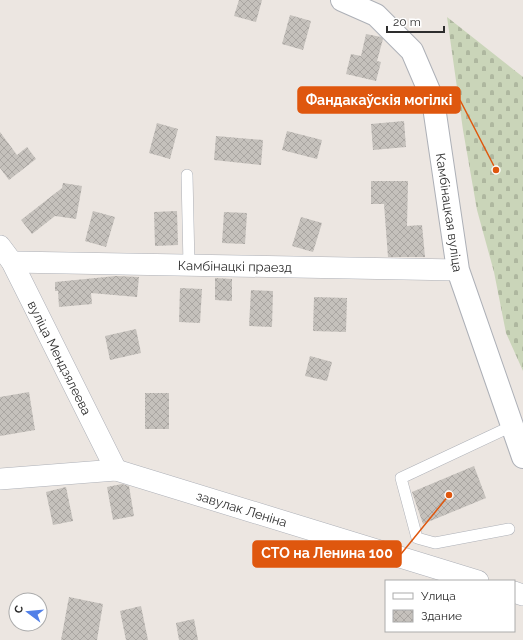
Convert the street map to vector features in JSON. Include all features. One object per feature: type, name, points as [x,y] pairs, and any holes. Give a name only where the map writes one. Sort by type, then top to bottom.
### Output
[{"type":"street","name":"Камбінацкая вуліца","points":[[345,1],[376,15],[412,50],[433,100],[458,270],[523,457]]},
{"type":"street","name":"Камбінацкі праезд","points":[[6,254],[189,265],[458,270]]},
{"type":"street","name":"вуліца Мендзялеева","points":[[6,254],[116,470]]},
{"type":"street","name":"завулак Леніна","points":[[0,479],[116,470],[475,580]]},
{"type":"lane","points":[[187,175],[189,265]]},
{"type":"lane","points":[[509,528],[435,543],[417,538],[401,478],[512,426]]},
{"type":"green space","points":[[447,17],[523,77],[523,371],[506,333],[494,272],[477,210],[463,130]]},
{"type":"building","points":[[239,0],[262,0],[256,22],[234,16]]},
{"type":"building","points":[[290,15],[311,21],[303,50],[282,44]]},
{"type":"building","points":[[366,34],[381,37],[383,39],[377,61],[381,62],[376,81],[346,74],[351,54],[361,56]]},
{"type":"building","points":[[404,121],[406,147],[373,150],[371,124]]},
{"type":"building","points":[[157,123],[178,129],[170,159],[149,153]]},
{"type":"building","points":[[287,131],[322,140],[317,159],[282,150]]},
{"type":"building","points":[[0,132],[17,155],[27,147],[36,159],[9,180],[0,168]]},
{"type":"building","points":[[216,136],[263,140],[261,165],[214,160]]},
{"type":"building","points":[[371,181],[408,181],[407,226],[422,225],[425,257],[388,257],[384,204],[371,204]]},
{"type":"building","points":[[63,183],[82,186],[76,219],[55,216],[32,234],[21,220],[62,188]]},
{"type":"building","points":[[93,211],[115,217],[106,247],[85,241]]},
{"type":"building","points":[[177,211],[178,245],[155,246],[154,212]]},
{"type":"building","points":[[224,212],[247,213],[245,244],[222,243]]},
{"type":"building","points":[[301,217],[322,223],[313,252],[292,246]]},
{"type":"building","points":[[116,276],[139,277],[137,297],[91,293],[92,304],[59,307],[58,291],[55,291],[55,282]]},
{"type":"building","points":[[215,278],[232,279],[232,301],[215,300]]},
{"type":"building","points":[[180,288],[202,289],[200,323],[179,322]]},
{"type":"building","points":[[251,290],[273,291],[272,327],[249,326]]},
{"type":"building","points":[[314,297],[347,298],[346,332],[313,331]]},
{"type":"building","points":[[136,329],[141,353],[110,360],[105,336]]},
{"type":"building","points":[[310,356],[332,362],[327,381],[305,376]]},
{"type":"building","points":[[29,392],[35,430],[0,436],[0,397]]},
{"type":"building","points":[[145,393],[169,393],[169,429],[145,429]]},
{"type":"building","points":[[474,466],[486,498],[423,524],[412,492]]},
{"type":"building","points":[[122,484],[129,486],[134,516],[113,520],[107,487]]},
{"type":"building","points":[[66,487],[73,521],[53,525],[46,492]]},
{"type":"building","points":[[69,597],[103,604],[97,640],[61,640]]},
{"type":"building","points":[[141,606],[148,640],[126,640],[120,611]]},
{"type":"building","points":[[194,619],[198,640],[179,640],[176,623]]},
{"type":"place","name":"Фандакаўскія могілкі","points":[[496,170]]},
{"type":"place","name":"СТО на Ленина 100","points":[[449,495]]}]
